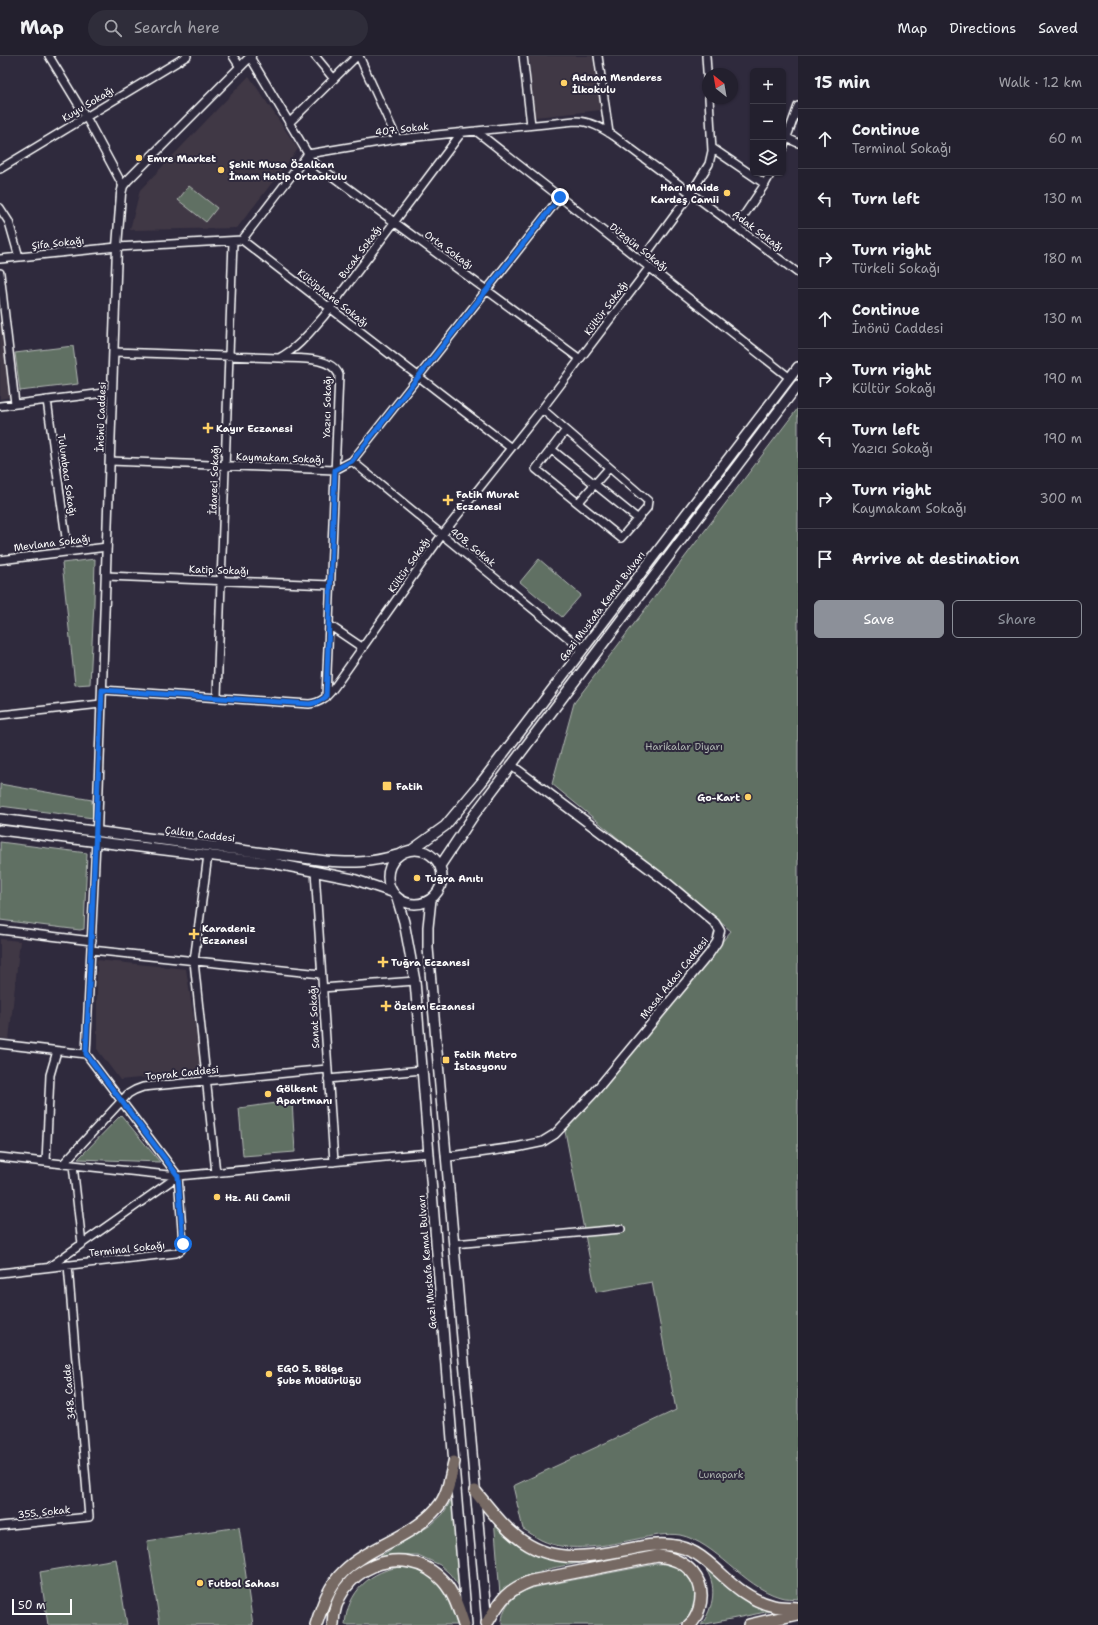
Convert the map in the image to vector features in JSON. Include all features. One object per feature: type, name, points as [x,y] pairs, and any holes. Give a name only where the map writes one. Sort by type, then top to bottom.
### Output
[{"type":"highway","points":[[316,1625],[324,1600],[332,1586],[343,1572],[365,1556],[414,1528],[438,1507],[446,1494],[454,1462]]},
{"type":"highway","points":[[475,1491],[499,1520],[514,1535],[530,1547],[541,1552],[567,1557],[584,1556],[654,1544],[673,1545],[691,1551],[751,1598],[774,1606],[798,1608]]},
{"type":"highway","points":[[487,1624],[503,1598],[516,1587],[531,1581],[658,1556],[677,1561],[690,1570],[698,1579],[701,1592],[701,1602],[697,1616],[689,1625]]},
{"type":"highway","points":[[333,1625],[333,1614],[340,1594],[352,1578],[380,1563],[396,1560],[423,1566],[444,1581],[455,1599],[464,1625]]},
{"type":"highway","points":[[749,1625],[798,1614]]},
{"type":"main road","name":"Gazi Mustafa Kemal Bulvarı","points":[[413,849],[445,826],[481,783],[798,367]]},
{"type":"main road","points":[[440,866],[474,815],[511,765],[798,385]]},
{"type":"main road","name":"Çalkın Caddesi","points":[[0,819],[326,862],[374,862],[397,855]]},
{"type":"main road","name":"Çalkın Caddesi","points":[[0,830],[272,863],[353,879],[395,895]]},
{"type":"main road","points":[[96,842],[97,832]]},
{"type":"main road","points":[[413,849],[430,853],[440,866],[442,875],[442,883],[438,892],[431,899],[423,903],[414,904],[404,902],[395,895],[388,881],[388,869],[391,862],[397,855],[413,849]]},
{"type":"main road","name":"Gazi Mustafa Kemal Bulvarı","points":[[395,895],[404,922],[415,981],[467,1625]]},
{"type":"main road","points":[[431,899],[428,927],[428,948],[487,1624]]},
{"type":"street","points":[[49,56],[86,117],[123,186],[250,57],[307,155],[242,240],[117,247]]},
{"type":"street","name":"Kuyu Sokağı","points":[[0,169],[187,56]]},
{"type":"street","points":[[233,56],[240,67]]},
{"type":"street","points":[[315,56],[334,79]]},
{"type":"street","points":[[289,123],[358,56],[397,139]]},
{"type":"street","points":[[523,56],[531,125]]},
{"type":"street","points":[[598,56],[610,133]]},
{"type":"street","points":[[706,56],[707,68]]},
{"type":"street","points":[[641,261],[691,194],[709,164],[712,156],[709,104]]},
{"type":"street","points":[[798,106],[787,138],[798,143]]},
{"type":"street","name":"407. Sokak","points":[[307,155],[397,139],[583,121],[610,133]]},
{"type":"street","name":"Düzgün Sokağı","points":[[476,131],[790,378]]},
{"type":"street","name":"Bucak Sokağı","points":[[279,358],[300,344],[330,308],[462,132]]},
{"type":"street","name":"Adak Sokağı","points":[[610,133],[798,272]]},
{"type":"street","points":[[712,148],[765,184]]},
{"type":"street","name":"Orta Sokağı","points":[[307,155],[580,359]]},
{"type":"street","points":[[736,227],[769,176]]},
{"type":"street","name":"İnönü Caddesi","points":[[97,832],[117,247],[123,186]]},
{"type":"street","name":"Kaymakam Sokağı","points":[[110,461],[335,470],[352,461],[560,197]]},
{"type":"street","points":[[0,208],[9,222],[19,257]]},
{"type":"street","name":"Kütüphane Sokağı","points":[[242,240],[511,448]]},
{"type":"street","name":"İdareci Sokağı","points":[[216,697],[233,241]]},
{"type":"street","name":"Şifa Sokağı","points":[[0,259],[117,247]]},
{"type":"street","name":"Kültür Sokağı","points":[[326,697],[363,648],[442,535],[542,409],[649,268]]},
{"type":"street","points":[[0,273],[15,404]]},
{"type":"street","points":[[114,352],[279,358]]},
{"type":"street","name":"Yazıcı Sokağı","points":[[279,358],[323,361],[332,365],[338,373],[326,697]]},
{"type":"street","points":[[0,406],[112,392]]},
{"type":"street","name":"Tulumbacı Sokağı","points":[[47,400],[68,552]]},
{"type":"street","points":[[542,409],[648,501],[647,508],[621,538],[536,470],[566,430]]},
{"type":"street","points":[[551,449],[638,519]]},
{"type":"street","name":"408. Sokak","points":[[352,461],[583,650]]},
{"type":"street","points":[[578,503],[609,468]]},
{"type":"street","name":"Mevlana Sokağı","points":[[0,560],[107,547]]},
{"type":"street","name":"Katip Sokağı","points":[[106,576],[331,585]]},
{"type":"street","points":[[329,625],[363,648]]},
{"type":"street","points":[[102,690],[310,704],[318,702],[326,697]]},
{"type":"street","points":[[0,715],[102,704]]},
{"type":"street","name":"Masal Adası Caddesi","points":[[446,1157],[518,1148],[542,1142],[555,1134],[593,1094],[709,954],[717,942],[720,931],[715,923],[664,880],[511,765]]},
{"type":"street","points":[[96,842],[86,1054],[178,1176]]},
{"type":"street","points":[[208,855],[194,961],[216,1173]]},
{"type":"street","name":"Sanat Sokağı","points":[[315,871],[334,1162]]},
{"type":"street","points":[[0,930],[92,941]]},
{"type":"street","points":[[91,950],[321,974]]},
{"type":"street","points":[[322,988],[415,981]]},
{"type":"street","points":[[0,1044],[86,1054]]},
{"type":"street","points":[[46,1162],[50,1075],[57,1051]]},
{"type":"street","name":"Toprak Caddesi","points":[[63,1164],[122,1100],[135,1090],[143,1087],[327,1069]]},
{"type":"street","points":[[328,1079],[422,1070]]},
{"type":"street","points":[[0,1158],[178,1176],[429,1153]]},
{"type":"street","points":[[73,1165],[82,1244]]},
{"type":"street","points":[[48,1267],[178,1176]]},
{"type":"street","name":"Terminal Sokağı","points":[[0,1273],[176,1253],[181,1250],[183,1244],[178,1176]]},
{"type":"street","points":[[454,1244],[621,1229]]},
{"type":"street","name":"348. Cadde","points":[[68,1265],[89,1517]]},
{"type":"street","name":"355. Sokak","points":[[0,1526],[89,1517]]},
{"type":"shaded area","name":"Adnan Menderes İlkokulu","points":[[529,56],[592,56],[601,110],[535,117]]},
{"type":"shaded area","name":"Şehit Musa Özalkan İmam Hatip Ortaokulu","points":[[249,76],[298,149],[237,228],[130,230],[140,190]]},
{"type":"shaded area","points":[[0,309],[10,397],[0,399]]},
{"type":"shaded area","points":[[0,939],[20,941],[9,1039],[0,1038]]},
{"type":"shaded area","points":[[97,960],[186,969],[202,1070],[198,1072],[120,1080],[97,1049]]},
{"type":"green space","points":[[189,186],[217,208],[206,222],[178,200]]},
{"type":"green space","points":[[73,346],[78,384],[20,391],[15,353]]},
{"type":"green space","name":"Harikalar Diyarı","points":[[798,408],[798,1599],[782,1598],[766,1592],[741,1575],[718,1555],[706,1547],[680,1535],[658,1535],[589,1547],[564,1547],[541,1540],[523,1529],[513,1486],[676,1410],[652,1282],[596,1292],[565,1131],[731,931],[552,784],[574,703]]},
{"type":"green space","points":[[95,559],[90,684],[75,685],[62,563]]},
{"type":"green space","points":[[539,559],[581,595],[562,617],[520,582]]},
{"type":"green space","points":[[0,784],[92,800],[93,818],[0,806]]},
{"type":"green space","points":[[0,842],[87,853],[84,929],[80,930],[0,920]]},
{"type":"green space","points":[[292,1101],[295,1152],[243,1156],[239,1108]]},
{"type":"green space","points":[[121,1115],[160,1162],[78,1159]]},
{"type":"green space","points":[[453,1497],[461,1589],[450,1574],[440,1565],[418,1555],[392,1555],[367,1564],[431,1525],[443,1514]]},
{"type":"green space","points":[[494,1518],[518,1544],[533,1554],[558,1561],[585,1562],[551,1568],[529,1575],[519,1580],[500,1595]]},
{"type":"green space","name":"Futbol Sahası","points":[[239,1527],[253,1625],[160,1625],[147,1541]]},
{"type":"green space","points":[[693,1556],[776,1610],[701,1625],[709,1611],[713,1596],[713,1588],[708,1574],[703,1566]]},
{"type":"green space","points":[[116,1559],[127,1625],[48,1625],[40,1572]]},
{"type":"green space","points":[[656,1564],[672,1564],[679,1568],[690,1579],[694,1586],[696,1593],[695,1608],[690,1616],[679,1625],[502,1625],[502,1618],[507,1605],[517,1596],[529,1589]]},
{"type":"green space","points":[[403,1567],[426,1574],[435,1579],[442,1586],[451,1602],[459,1625],[345,1625],[350,1602],[363,1584],[381,1572]]},
{"type":"place","name":"Adnan Menderes İlkokulu","points":[[564,83]]},
{"type":"place","name":"Emre Market","points":[[139,158]]},
{"type":"place","name":"Şehit Musa Özalkan İmam Hatip Ortaokulu","points":[[221,170]]},
{"type":"place","name":"Hacı Maide Kardeş Camii","points":[[727,193]]},
{"type":"place","name":"Kayır Eczanesi","points":[[208,428]]},
{"type":"place","name":"Fatih Murat Eczanesi","points":[[448,500]]},
{"type":"place","name":"Fatih","points":[[387,786]]},
{"type":"place","name":"Go-Kart","points":[[748,797]]},
{"type":"place","name":"Tuğra Anıtı","points":[[417,878]]},
{"type":"place","name":"Karadeniz Eczanesi","points":[[194,934]]},
{"type":"place","name":"Tuğra Eczanesi","points":[[383,962]]},
{"type":"place","name":"Özlem Eczanesi","points":[[386,1006]]},
{"type":"place","name":"Fatih Metro İstasyonu","points":[[446,1060]]},
{"type":"place","name":"Gölkent Apartmanı","points":[[268,1094]]},
{"type":"place","name":"Hz. Ali Camii","points":[[217,1197]]},
{"type":"place","name":"EGO 5. Bölge Şube Müdürlüğü","points":[[269,1374]]},
{"type":"place","name":"Futbol Sahası","points":[[200,1583]]},
{"type":"route","points":[[183,1244],[178,1176],[86,1054],[97,832],[102,690],[310,704],[318,702],[326,697],[335,470],[352,461],[560,197]]},
{"type":"park label","name":"Lunapark","points":[[721,1474]]}]
